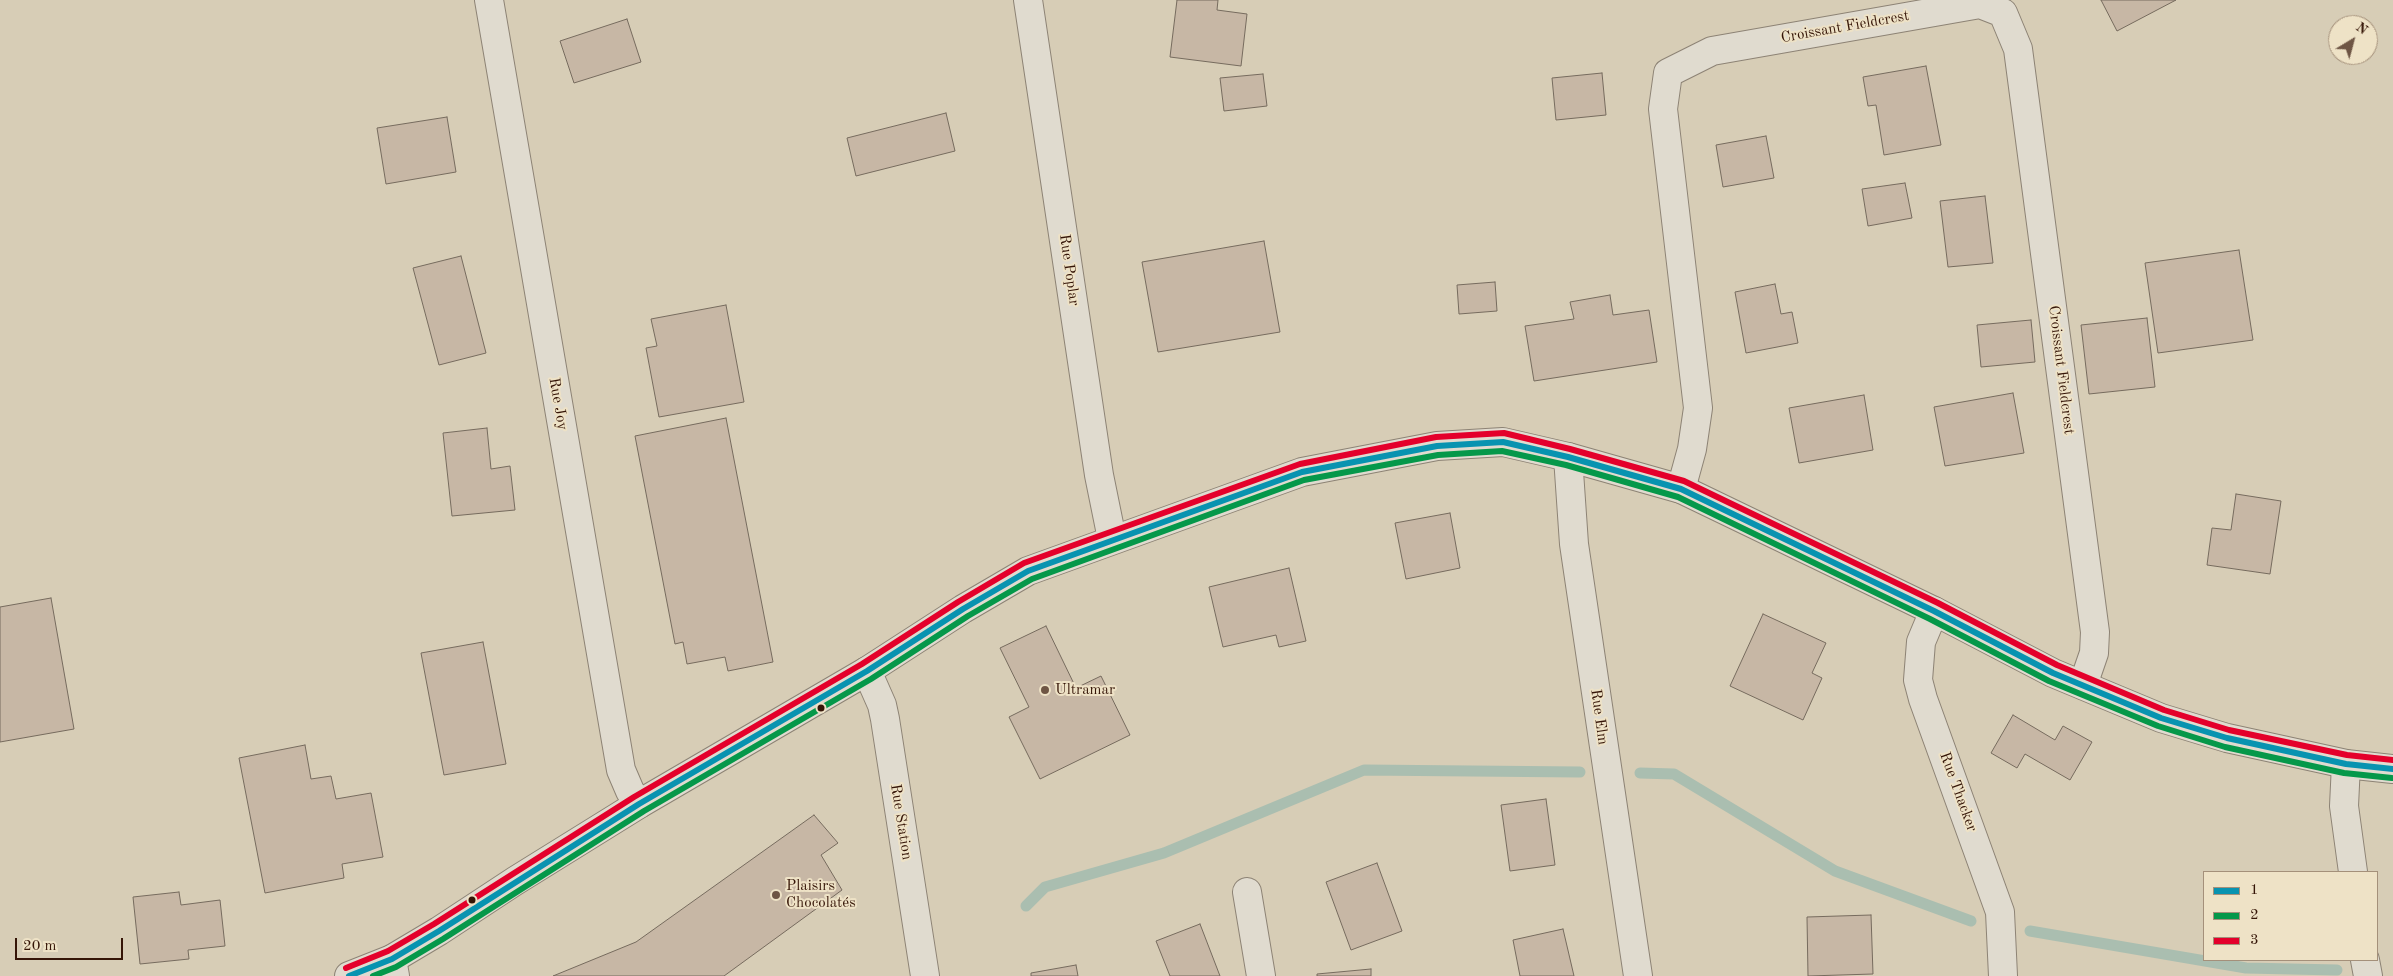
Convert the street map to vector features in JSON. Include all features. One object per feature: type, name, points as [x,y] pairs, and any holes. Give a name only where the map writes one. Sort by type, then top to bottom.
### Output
[{"type":"street","name":"Rue Joy","points":[[489,0],[622,770],[630,791],[639,804]]},
{"type":"street","name":"Rue Poplar","points":[[1028,0],[1099,475],[1112,539]]},
{"type":"street","name":"Croissant Fieldcrest","points":[[1681,489],[1692,449],[1698,408],[1663,109],[1668,73],[1712,50],[1980,4],[2004,13],[2018,49],[2095,632],[2094,653],[2083,685]]},
{"type":"street","points":[[349,976],[393,967],[439,931],[515,881],[639,804],[867,671],[963,609],[1028,571],[1112,539],[1302,472],[1437,446],[1503,442],[1568,457],[1681,489],[1934,611],[2053,673],[2161,718],[2208,732],[2346,764],[2393,769]]},
{"type":"street","name":"Rue Elm","points":[[1568,457],[1574,544],[1638,976]]},
{"type":"street","name":"Rue Thacker","points":[[1934,611],[1921,642],[1918,680],[1923,700],[2000,912],[2003,976]]},
{"type":"street","name":"Rue Station","points":[[867,671],[882,705],[885,719],[925,976]]},
{"type":"street","points":[[2346,764],[2344,806],[2353,871]]},
{"type":"street","points":[[1247,892],[1262,976]]},
{"type":"street","points":[[2365,961],[2368,976]]},
{"type":"building","points":[[1177,0],[1218,0],[1217,10],[1247,14],[1241,66],[1170,57]]},
{"type":"building","points":[[2101,0],[2176,0],[2117,31]]},
{"type":"building","points":[[627,19],[641,62],[574,83],[560,41]]},
{"type":"building","points":[[1926,66],[1941,145],[1884,155],[1876,105],[1868,106],[1863,77]]},
{"type":"building","points":[[1602,73],[1606,115],[1556,120],[1552,78]]},
{"type":"building","points":[[1263,74],[1267,106],[1224,111],[1220,78]]},
{"type":"building","points":[[946,113],[955,151],[856,176],[847,138]]},
{"type":"building","points":[[447,117],[456,172],[386,184],[377,128]]},
{"type":"building","points":[[1766,136],[1774,178],[1723,187],[1716,145]]},
{"type":"building","points":[[1905,183],[1912,218],[1868,226],[1862,189]]},
{"type":"building","points":[[1985,196],[1993,263],[1948,267],[1940,201]]},
{"type":"building","points":[[1264,241],[1280,332],[1158,352],[1142,262]]},
{"type":"building","points":[[2239,250],[2253,340],[2158,353],[2145,263]]},
{"type":"building","points":[[461,256],[486,353],[439,365],[413,268]]},
{"type":"building","points":[[1495,282],[1497,311],[1459,314],[1457,285]]},
{"type":"building","points":[[1775,284],[1781,314],[1792,312],[1798,343],[1746,353],[1735,292]]},
{"type":"building","points":[[1610,295],[1613,315],[1649,310],[1657,362],[1534,381],[1525,326],[1574,319],[1570,302]]},
{"type":"building","points":[[726,305],[744,402],[659,417],[646,348],[657,346],[651,319]]},
{"type":"building","points":[[2147,318],[2155,387],[2089,394],[2081,325]]},
{"type":"building","points":[[2031,320],[2035,362],[1981,367],[1977,325]]},
{"type":"building","points":[[2013,393],[2024,453],[1945,466],[1934,407]]},
{"type":"building","points":[[1864,395],[1873,450],[1799,463],[1789,408]]},
{"type":"building","points":[[726,418],[773,662],[728,671],[725,657],[687,664],[683,642],[675,644],[635,436]]},
{"type":"building","points":[[487,428],[491,469],[510,466],[515,510],[452,516],[443,433]]},
{"type":"building","points":[[2236,494],[2281,501],[2270,574],[2207,565],[2212,528],[2231,530]]},
{"type":"building","points":[[1450,513],[1460,568],[1406,579],[1395,523]]},
{"type":"building","points":[[1289,568],[1306,641],[1279,647],[1276,635],[1223,647],[1209,587]]},
{"type":"building","points":[[51,598],[74,729],[0,742],[0,607]]},
{"type":"building","points":[[1763,614],[1826,643],[1812,673],[1822,678],[1803,720],[1730,686]]},
{"type":"building","points":[[1046,626],[1076,688],[1101,676],[1130,735],[1040,779],[1009,717],[1029,707],[1000,648]]},
{"type":"building","points":[[483,642],[506,764],[444,775],[421,653]]},
{"type":"building","points":[[2013,715],[2055,740],[2063,726],[2092,742],[2070,780],[2025,754],[2017,768],[1991,753]]},
{"type":"building","points":[[305,745],[311,779],[331,776],[336,799],[371,793],[383,857],[342,864],[344,878],[265,893],[239,758]]},
{"type":"building","points":[[1546,799],[1555,865],[1510,871],[1501,805]]},
{"type":"building","points":[[814,815],[838,843],[821,855],[842,890],[724,976],[553,976],[636,942]]},
{"type":"building","points":[[1377,863],[1402,931],[1351,950],[1326,882]]},
{"type":"building","points":[[179,892],[181,905],[220,900],[225,946],[188,950],[189,959],[140,964],[133,897]]},
{"type":"building","points":[[1871,915],[1873,974],[1808,976],[1807,917]]},
{"type":"building","points":[[1200,924],[1220,976],[1170,976],[1156,941]]},
{"type":"building","points":[[1563,929],[1574,976],[1520,976],[1513,940]]},
{"type":"building","points":[[1076,965],[1078,976],[1031,976],[1031,973]]},
{"type":"building","points":[[1371,969],[1371,976],[1317,976],[1317,974]]},
{"type":"waterway","points":[[1026,906],[1045,887],[1164,853],[1364,770],[1580,772]]},
{"type":"waterway","points":[[1640,773],[1674,774],[1835,871],[1971,921]]},
{"type":"waterway","points":[[2030,931],[2203,961]]},
{"type":"waterway","points":[[2205,961],[2246,968],[2337,970]]},
{"type":"transit line","name":"3","points":[[346,968],[388,951],[434,924],[634,797],[862,664],[958,602],[1024,563],[1300,464],[1436,437],[1504,433],[1570,449],[1684,481],[1938,603],[2057,665],[2164,710],[2229,730],[2347,755],[2393,760]]},
{"type":"transit line","name":"1","points":[[349,976],[392,959],[439,931],[639,804],[867,671],[963,609],[1028,571],[1302,472],[1437,446],[1503,442],[1568,457],[1681,489],[1934,611],[2053,673],[2161,718],[2227,738],[2346,764],[2393,769]]},
{"type":"transit line","name":"2","points":[[373,976],[396,967],[443,939],[644,811],[871,679],[968,616],[1032,579],[1304,480],[1438,455],[1502,451],[1566,465],[1678,497],[1930,619],[2049,681],[2158,726],[2225,747],[2344,773],[2392,778]]},
{"type":"place","name":"Ultramar","points":[[1045,690]]},
{"type":"place","name":"Plaisirs Chocolatés","points":[[776,895]]}]
